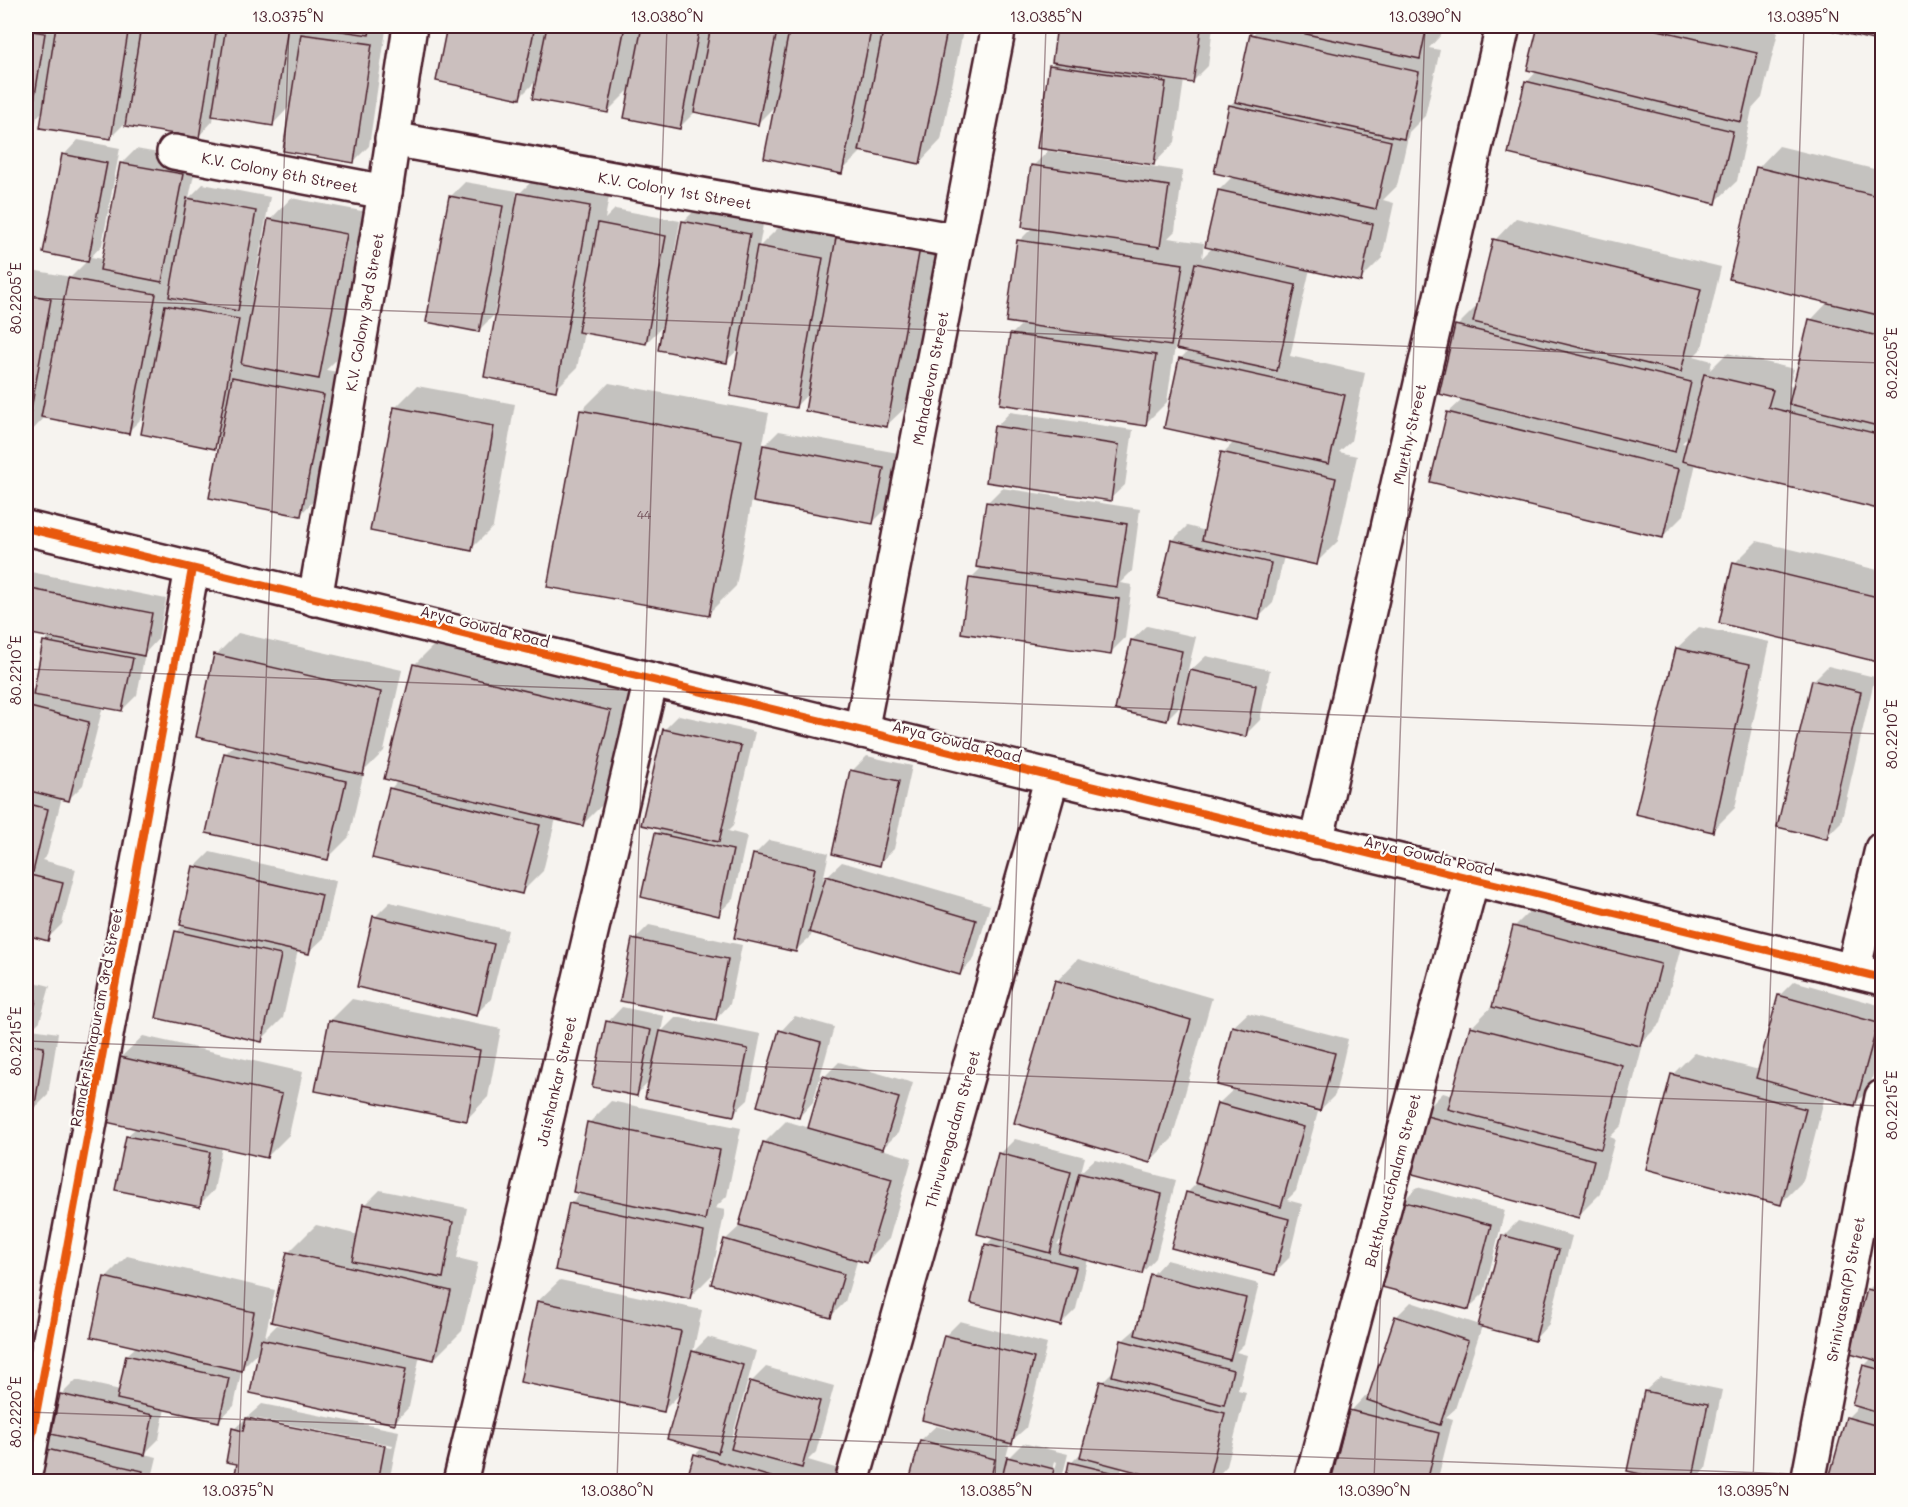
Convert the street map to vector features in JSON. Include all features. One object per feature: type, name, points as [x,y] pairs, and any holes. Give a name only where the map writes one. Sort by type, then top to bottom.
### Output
[{"type":"street","name":"K.V. Colony 3rd Street","points":[[315,599],[385,192],[410,26]]},
{"type":"street","name":"Mahadevan Street","points":[[861,731],[999,26]]},
{"type":"street","name":"Murthy Street","points":[[1316,842],[1503,26]]},
{"type":"street","name":"K.V. Colony 1st Street","points":[[392,139],[957,241]]},
{"type":"street","name":"K.V. Colony 6th Street","points":[[174,152],[385,192]]},
{"type":"street","name":"Arya Gowda Road","points":[[26,528],[1868,975]]},
{"type":"street","name":"Ramakrishnapuram 3rd Street","points":[[26,1469],[192,569]]},
{"type":"street","name":"Jaishankar Street","points":[[460,1482],[651,680]]},
{"type":"street","name":"Thiruvengadam Street","points":[[852,1482],[1053,777]]},
{"type":"street","points":[[1868,975],[1882,849]]},
{"type":"street","name":"Bakthavatchalam Street","points":[[1311,1482],[1472,879]]},
{"type":"street","name":"Srinivasan(P) Street","points":[[1808,1482],[1882,1097]]},
{"type":"building","points":[[56,26],[129,26],[111,139],[40,128]]},
{"type":"building","points":[[141,26],[217,26],[199,138],[125,126]]},
{"type":"building","points":[[226,26],[288,26],[273,126],[212,116]]},
{"type":"building","points":[[307,26],[371,26],[369,35]]},
{"type":"building","points":[[447,26],[535,26],[520,99],[436,81]]},
{"type":"building","points":[[547,26],[625,26],[608,113],[532,99]]},
{"type":"building","points":[[642,26],[700,26],[680,129],[624,118]]},
{"type":"building","points":[[711,26],[778,26],[758,125],[694,112]]},
{"type":"building","points":[[790,26],[872,26],[842,174],[764,158]]},
{"type":"building","points":[[884,26],[948,26],[920,164],[859,151]]},
{"type":"building","points":[[1057,26],[1179,26],[1201,29],[1193,83],[1052,62]]},
{"type":"building","points":[[1270,26],[1427,26],[1420,59]]},
{"type":"building","points":[[1538,26],[1641,26],[1757,53],[1741,122],[1527,70]]},
{"type":"building","points":[[1813,26],[1882,26],[1882,42]]},
{"type":"building","points":[[26,30],[45,33],[30,126],[26,125]]},
{"type":"building","points":[[301,34],[372,44],[354,163],[283,151]]},
{"type":"building","points":[[1250,34],[1419,72],[1404,139],[1235,102]]},
{"type":"building","points":[[1049,65],[1166,82],[1154,165],[1037,148]]},
{"type":"building","points":[[1525,81],[1733,131],[1716,204],[1508,154]]},
{"type":"building","points":[[1229,105],[1391,141],[1376,209],[1214,173]]},
{"type":"building","points":[[62,154],[107,163],[88,262],[43,253]]},
{"type":"building","points":[[120,163],[183,174],[162,282],[100,270]]},
{"type":"building","points":[[1031,165],[1169,186],[1160,247],[1022,227]]},
{"type":"building","points":[[1756,167],[1882,197],[1882,316],[1729,279]]},
{"type":"building","points":[[1218,190],[1373,224],[1361,282],[1205,247]]},
{"type":"building","points":[[518,193],[590,206],[556,391],[484,377]]},
{"type":"building","points":[[449,196],[503,206],[479,332],[426,322]]},
{"type":"building","points":[[187,198],[256,211],[238,311],[169,297]]},
{"type":"building","points":[[268,219],[347,234],[319,379],[241,364]]},
{"type":"building","points":[[682,221],[750,234],[727,363],[658,350]]},
{"type":"building","points":[[598,223],[666,236],[646,344],[578,332]]},
{"type":"building","points":[[837,232],[920,248],[887,427],[805,411]]},
{"type":"building","points":[[1493,239],[1701,289],[1681,372],[1473,322]]},
{"type":"building","points":[[1017,240],[1183,264],[1171,346],[1006,322]]},
{"type":"building","points":[[757,246],[823,258],[796,408],[730,396]]},
{"type":"building","points":[[1195,263],[1296,285],[1277,371],[1176,349]]},
{"type":"building","points":[[68,278],[156,294],[129,434],[41,417]]},
{"type":"building","points":[[26,294],[51,299],[26,437]]},
{"type":"building","points":[[165,305],[239,319],[215,449],[141,434]]},
{"type":"building","points":[[1809,319],[1882,337],[1882,427],[1789,404]]},
{"type":"building","points":[[1455,325],[1691,382],[1675,452],[1439,394]]},
{"type":"building","points":[[1010,334],[1156,355],[1146,426],[1000,404]]},
{"type":"building","points":[[1179,358],[1345,395],[1329,464],[1164,428]]},
{"type":"building","points":[[1704,374],[1773,390],[1768,407],[1882,435],[1882,510],[1682,461]]},
{"type":"building","points":[[232,377],[324,395],[301,516],[209,498]]},
{"type":"building","points":[[394,407],[494,426],[472,551],[370,531]]},
{"type":"building","points":[[580,410],[742,440],[709,616],[547,587]]},
{"type":"building","points":[[1447,412],[1679,469],[1663,538],[1430,482]]},
{"type":"building","points":[[994,426],[1119,445],[1111,501],[986,482]]},
{"type":"building","points":[[763,445],[884,468],[873,524],[753,502]]},
{"type":"building","points":[[1221,452],[1336,478],[1317,565],[1202,540]]},
{"type":"building","points":[[986,502],[1127,524],[1117,587],[976,567]]},
{"type":"building","points":[[1171,540],[1271,563],[1259,620],[1158,598]]},
{"type":"building","points":[[1733,562],[1882,598],[1882,663],[1719,623]]},
{"type":"building","points":[[969,578],[1119,599],[1111,655],[961,633]]},
{"type":"building","points":[[26,588],[152,613],[144,656],[26,633]]},
{"type":"building","points":[[1131,640],[1182,651],[1167,721],[1115,710]]},
{"type":"building","points":[[43,641],[133,658],[122,711],[33,695]]},
{"type":"building","points":[[1676,648],[1750,664],[1713,832],[1635,814]]},
{"type":"building","points":[[214,654],[381,692],[363,775],[196,737]]},
{"type":"building","points":[[413,664],[611,711],[583,826],[384,779]]},
{"type":"building","points":[[1190,670],[1256,685],[1246,737],[1178,722]]},
{"type":"building","points":[[1812,680],[1861,692],[1827,839],[1777,827]]},
{"type":"building","points":[[26,706],[89,722],[69,801],[26,790]]},
{"type":"building","points":[[663,729],[741,746],[719,842],[641,825]]},
{"type":"building","points":[[224,753],[346,781],[328,860],[206,833]]},
{"type":"building","points":[[850,770],[899,781],[880,866],[832,854]]},
{"type":"building","points":[[389,788],[540,825],[522,894],[372,858]]},
{"type":"building","points":[[26,803],[48,809],[33,872],[26,870]]},
{"type":"building","points":[[655,833],[733,850],[719,916],[641,897]]},
{"type":"building","points":[[753,854],[815,868],[796,952],[734,938]]},
{"type":"building","points":[[193,866],[322,895],[309,954],[180,925]]},
{"type":"building","points":[[26,874],[63,883],[48,941],[26,935]]},
{"type":"building","points":[[826,876],[976,920],[960,975],[809,932]]},
{"type":"building","points":[[373,916],[494,944],[477,1016],[357,987]]},
{"type":"building","points":[[1513,926],[1661,964],[1640,1046],[1492,1007]]},
{"type":"building","points":[[175,931],[281,955],[262,1042],[156,1018]]},
{"type":"building","points":[[632,939],[728,959],[716,1020],[620,1001]]},
{"type":"building","points":[[1055,980],[1191,1020],[1150,1163],[1014,1123]]},
{"type":"building","points":[[1778,995],[1878,1023],[1855,1106],[1756,1078]]},
{"type":"building","points":[[26,998],[36,1000],[26,1037]]},
{"type":"building","points":[[329,1020],[480,1050],[467,1121],[315,1091]]},
{"type":"building","points":[[606,1021],[651,1030],[637,1096],[592,1087]]},
{"type":"building","points":[[1232,1026],[1335,1053],[1320,1111],[1217,1085]]},
{"type":"building","points":[[1470,1026],[1622,1065],[1601,1149],[1448,1109]]},
{"type":"building","points":[[779,1030],[821,1042],[799,1118],[757,1106]]},
{"type":"building","points":[[660,1031],[748,1049],[734,1116],[645,1098]]},
{"type":"building","points":[[26,1044],[44,1047],[34,1111],[26,1109]]},
{"type":"building","points":[[120,1057],[282,1094],[267,1158],[106,1122]]},
{"type":"building","points":[[1671,1074],[1806,1109],[1781,1205],[1646,1169]]},
{"type":"building","points":[[823,1076],[899,1098],[883,1149],[808,1128]]},
{"type":"building","points":[[1217,1103],[1304,1127],[1281,1207],[1195,1183]]},
{"type":"building","points":[[1419,1114],[1594,1160],[1579,1218],[1405,1172]]},
{"type":"building","points":[[587,1122],[720,1150],[705,1220],[573,1192]]},
{"type":"building","points":[[126,1136],[210,1152],[200,1207],[115,1190]]},
{"type":"building","points":[[763,1142],[892,1179],[867,1263],[739,1225]]},
{"type":"building","points":[[998,1153],[1071,1172],[1050,1253],[977,1234]]},
{"type":"building","points":[[1079,1173],[1162,1194],[1142,1274],[1059,1253]]},
{"type":"building","points":[[1186,1192],[1289,1219],[1275,1275],[1171,1248]]},
{"type":"building","points":[[1401,1201],[1491,1225],[1469,1310],[1378,1286]]},
{"type":"building","points":[[569,1203],[704,1232],[690,1299],[555,1270]]},
{"type":"building","points":[[363,1204],[453,1222],[443,1278],[352,1261]]},
{"type":"building","points":[[1502,1235],[1559,1250],[1535,1341],[1478,1326]]},
{"type":"building","points":[[724,1239],[844,1274],[831,1318],[711,1284]]},
{"type":"building","points":[[985,1244],[1076,1267],[1061,1326],[971,1303]]},
{"type":"building","points":[[287,1252],[451,1291],[434,1360],[271,1322]]},
{"type":"building","points":[[1150,1274],[1246,1298],[1230,1360],[1135,1335]]},
{"type":"building","points":[[104,1277],[254,1312],[242,1371],[91,1337]]},
{"type":"building","points":[[1867,1289],[1882,1293],[1882,1362],[1850,1353]]},
{"type":"building","points":[[537,1301],[681,1331],[664,1412],[520,1382]]},
{"type":"building","points":[[1395,1316],[1468,1341],[1440,1425],[1367,1400]]},
{"type":"building","points":[[944,1335],[1034,1358],[1012,1444],[922,1420]]},
{"type":"building","points":[[261,1339],[406,1369],[395,1424],[250,1393]]},
{"type":"building","points":[[1121,1340],[1233,1370],[1224,1405],[1112,1376]]},
{"type":"building","points":[[692,1351],[743,1365],[718,1453],[667,1439]]},
{"type":"building","points":[[126,1355],[229,1378],[219,1422],[117,1399]]},
{"type":"building","points":[[1863,1365],[1882,1370],[1882,1414],[1852,1405]]},
{"type":"building","points":[[750,1381],[820,1401],[802,1468],[731,1449]]},
{"type":"building","points":[[1100,1381],[1225,1413],[1208,1482],[1174,1482],[1080,1457]]},
{"type":"building","points":[[1644,1391],[1708,1404],[1692,1482],[1675,1482],[1627,1471]]},
{"type":"building","points":[[60,1394],[153,1415],[145,1455],[51,1434]]},
{"type":"building","points":[[1349,1410],[1439,1433],[1427,1482],[1331,1481]]},
{"type":"building","points":[[1846,1417],[1882,1427],[1882,1482],[1853,1482],[1830,1475]]},
{"type":"building","points":[[246,1418],[385,1445],[378,1482],[252,1482],[234,1478],[237,1464],[226,1462],[232,1428],[243,1431]]},
{"type":"building","points":[[920,1440],[995,1459],[990,1482],[909,1482]]},
{"type":"building","points":[[38,1447],[143,1471],[141,1482],[30,1482]]},
{"type":"building","points":[[694,1454],[788,1482],[686,1482]]},
{"type":"building","points":[[1007,1457],[1054,1469],[1051,1482],[1001,1482]]},
{"type":"building","points":[[1069,1462],[1111,1472],[1108,1482],[1065,1482]]},
{"type":"cycle path","points":[[26,528],[1882,978]]},
{"type":"cycle path","points":[[26,1469],[192,569]]}]
